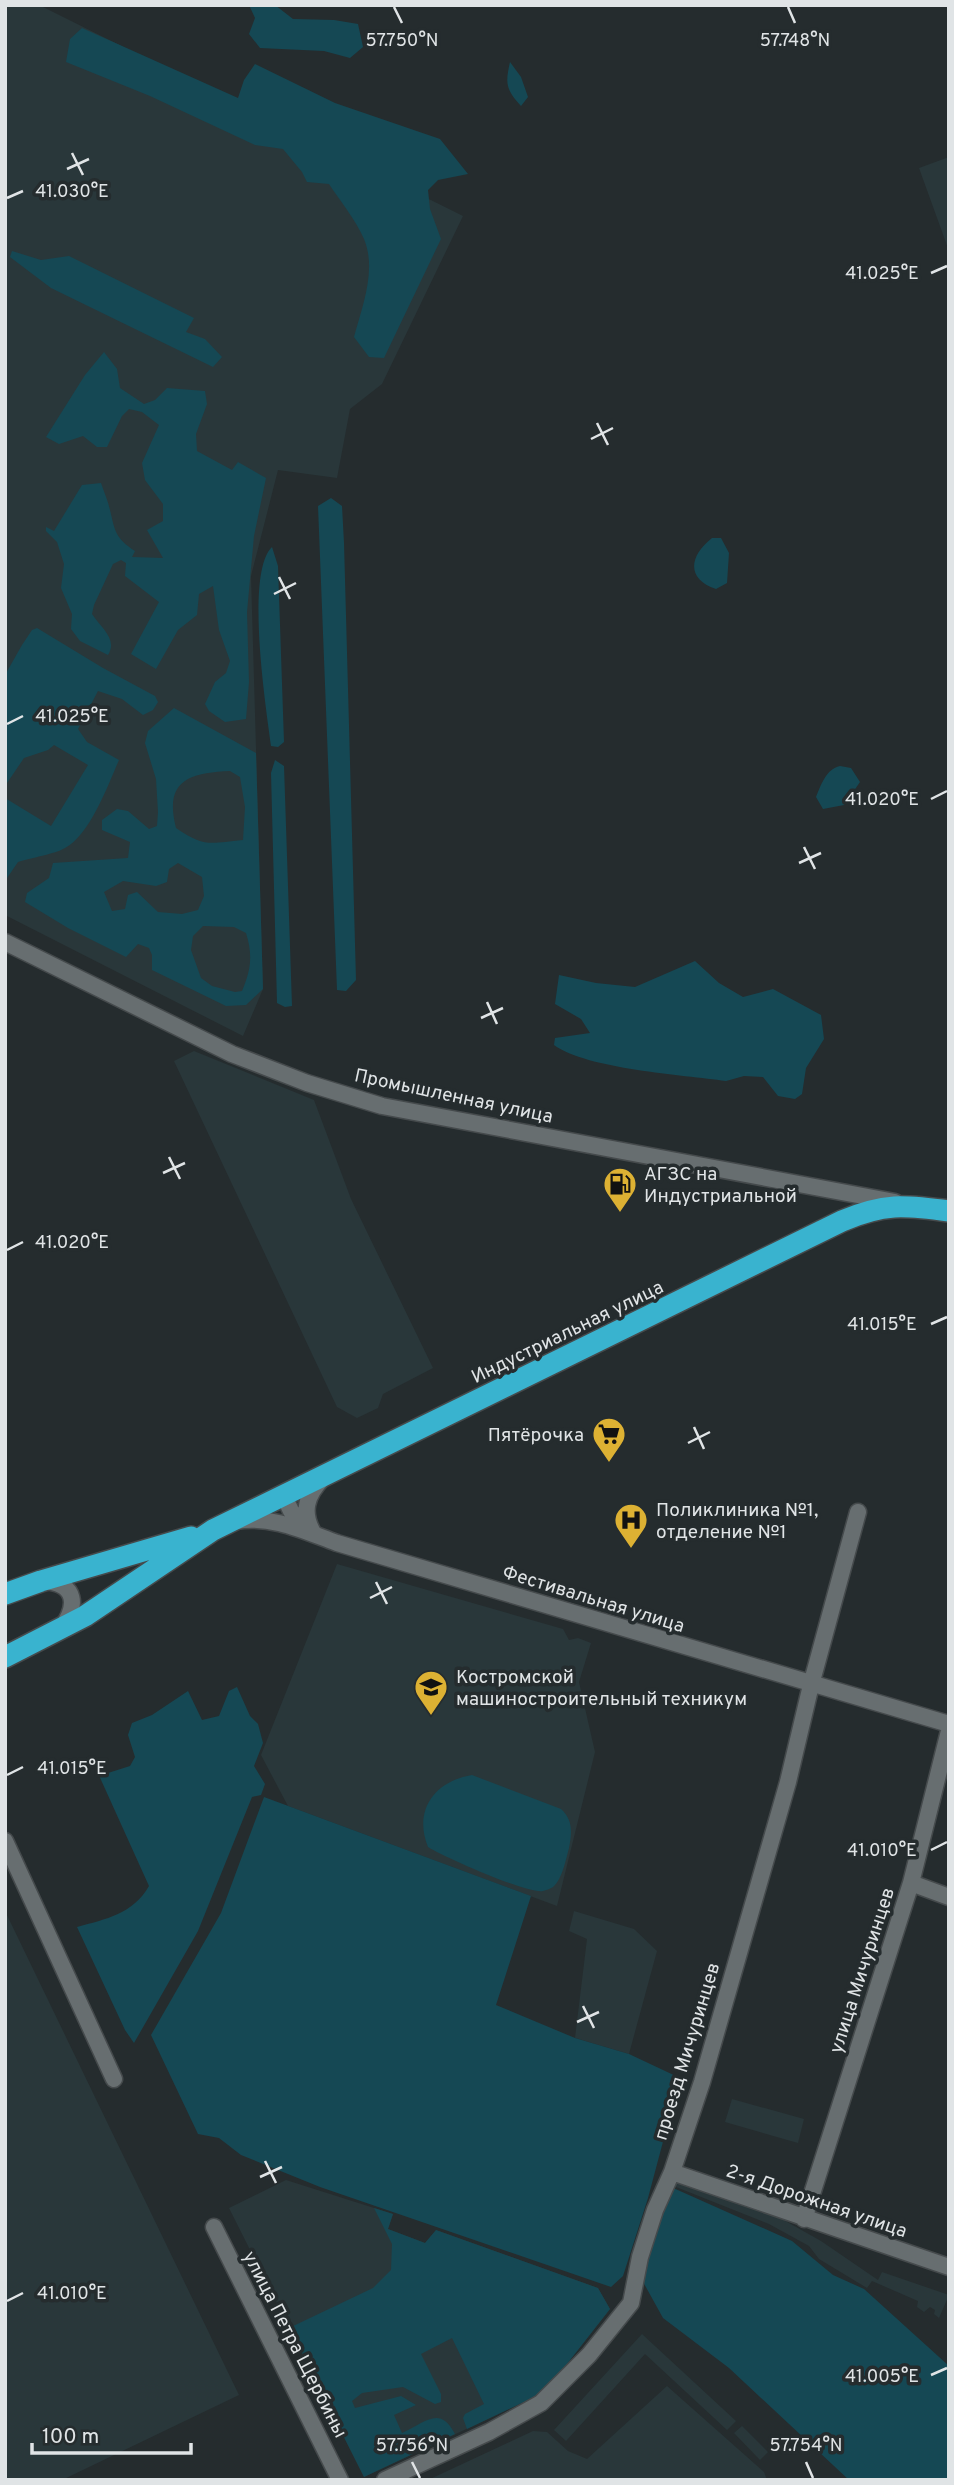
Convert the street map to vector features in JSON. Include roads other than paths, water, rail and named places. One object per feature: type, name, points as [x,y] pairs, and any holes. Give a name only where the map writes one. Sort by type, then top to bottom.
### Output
[{"type":"highway","name":"Индустриальная улица","points":[[5,1657],[59,1631],[220,1526],[842,1221],[875,1208],[893,1206],[949,1211]]},
{"type":"highway","name":"Индустриальная улица","points":[[5,1594],[220,1526]]},
{"type":"street","name":"Промышленная улица","points":[[5,942],[232,1054],[307,1083],[382,1106],[922,1208]]},
{"type":"street","points":[[314,1534],[308,1524],[307,1500],[326,1475]]},
{"type":"street","points":[[284,1496],[291,1511],[314,1534]]},
{"type":"street","name":"проезд Мичуринцев","points":[[385,2480],[489,2432],[541,2403],[589,2355],[631,2303],[640,2257],[654,2210],[672,2172],[702,2082],[788,1782],[858,1512]]},
{"type":"street","name":"Фестивальная улица","points":[[220,1526],[251,1519],[292,1525],[314,1534],[811,1685],[949,1724]]},
{"type":"street","points":[[41,1581],[60,1583],[68,1591],[73,1604],[70,1617],[59,1631]]},
{"type":"street","name":"улица Мичуринцев","points":[[804,2219],[911,1883],[949,1731]]},
{"type":"street","points":[[5,1841],[114,2079]]},
{"type":"street","points":[[911,1883],[949,1896]]},
{"type":"street","name":"2-я Дорожная улица","points":[[672,2172],[949,2267]]},
{"type":"street","name":"улица Петра Щербины","points":[[214,2227],[340,2480]]},
{"type":"place","name":"АГЗС на Индустриальной","points":[[620,1214]]},
{"type":"place","name":"Пятёрочка","points":[[609,1464]]},
{"type":"place","name":"Поликлиника №1, отделение №1","points":[[631,1550]]},
{"type":"place","name":"Костромской машиностроительный техникум","points":[[431,1717]]}]
